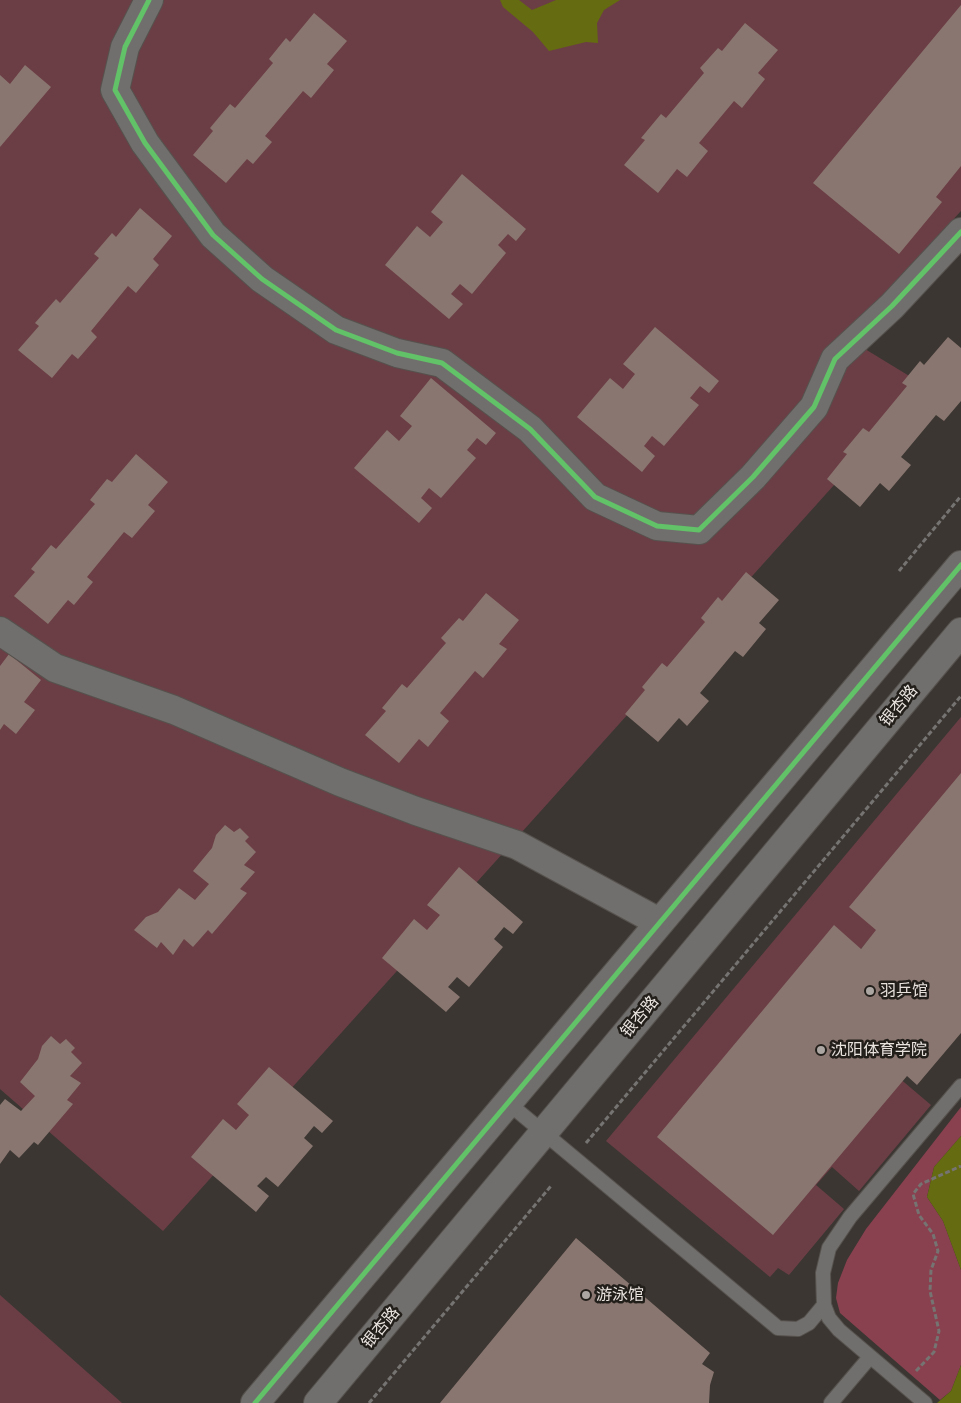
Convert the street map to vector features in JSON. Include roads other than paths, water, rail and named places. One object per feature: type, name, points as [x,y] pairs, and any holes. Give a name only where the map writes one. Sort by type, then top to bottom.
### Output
[{"type":"street","points":[[149,0],[125,47],[114,90],[144,143],[213,235],[262,279],[336,330],[397,353],[442,363],[530,429],[595,497],[656,526],[699,530],[753,477],[814,407],[835,359],[892,306],[961,232]]},
{"type":"street","points":[[255,1403],[961,565]]},
{"type":"street","points":[[0,631],[55,668],[174,710],[340,782],[416,811],[517,845],[659,922]]},
{"type":"street","name":"银杏路","points":[[318,1403],[961,632]]},
{"type":"lane","points":[[922,1400],[839,1330],[829,1318],[824,1305],[823,1273],[829,1248],[850,1217],[961,1086]]},
{"type":"lane","points":[[507,1102],[778,1328],[798,1330],[809,1323],[824,1305]]},
{"type":"lane","points":[[831,1403],[870,1357]]},
{"type":"place","name":"羽乒馆","points":[[870,991]]},
{"type":"place","name":"沈阳体育学院","points":[[821,1050]]},
{"type":"place","name":"游泳馆","points":[[586,1295]]}]
